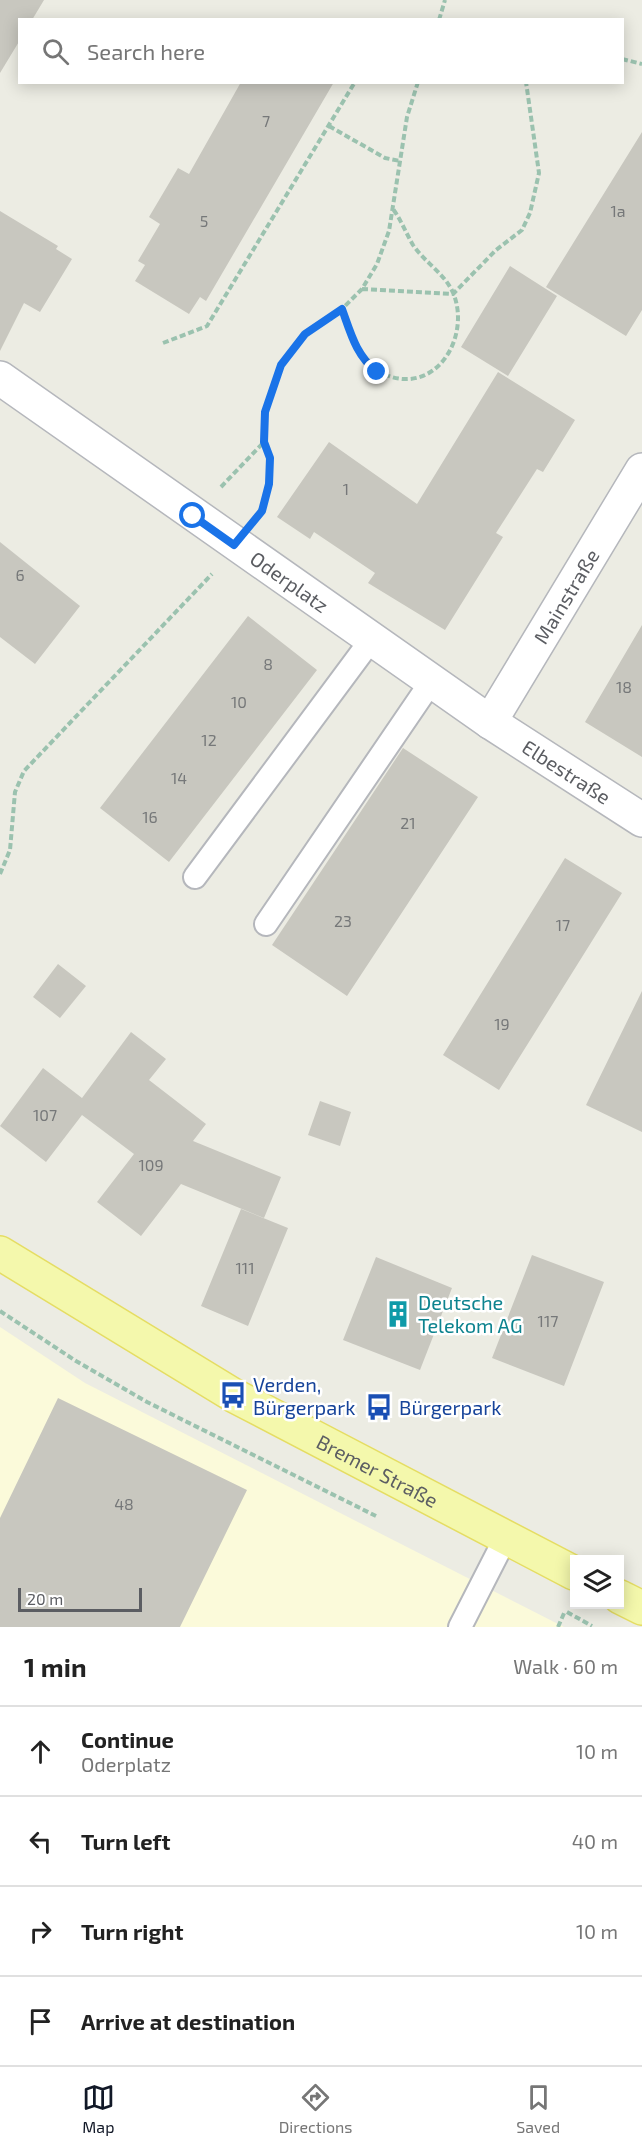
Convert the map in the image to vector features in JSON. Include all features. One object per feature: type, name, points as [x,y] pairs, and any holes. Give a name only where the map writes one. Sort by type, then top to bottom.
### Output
[{"type":"main road","name":"Bremer Straße","points":[[0,1253],[233,1395],[570,1571]]},
{"type":"main road","points":[[624,1599],[642,1608]]},
{"type":"street","name":"Oderplatz","points":[[0,378],[234,545],[490,722]]},
{"type":"street","name":"Mainstraße","points":[[490,722],[640,478]]},
{"type":"street","name":"Elbestraße","points":[[490,722],[642,820]]},
{"type":"lane","points":[[195,876],[372,640]]},
{"type":"lane","points":[[266,924],[431,682]]},
{"type":"lane","points":[[460,1627],[506,1537]]},
{"type":"path","points":[[440,18],[445,0]]},
{"type":"path","points":[[624,60],[642,64]]},
{"type":"path","points":[[163,343],[207,326],[354,84]]},
{"type":"path","points":[[0,874],[10,850],[15,792],[24,771],[211,575],[262,511],[269,484],[270,458],[264,442],[265,412],[281,365],[305,334],[342,309],[362,288],[377,264],[389,231],[407,117],[417,84]]},
{"type":"path","points":[[362,288],[381,292],[453,294],[496,250],[522,230],[530,213],[539,173],[526,84]]},
{"type":"path","points":[[329,126],[385,158],[400,161]]},
{"type":"path","points":[[342,309],[353,343],[365,361],[386,375],[413,381],[440,366],[452,349],[457,326],[453,294],[444,279],[413,244],[393,208]]},
{"type":"path","points":[[215,493],[264,442]]},
{"type":"path","points":[[558,1627],[565,1611]]},
{"type":"shaded area","points":[[0,1327],[85,1383],[564,1627],[0,1627]]},
{"type":"building","points":[[0,0],[44,0],[33,18],[18,18],[18,43],[0,73]]},
{"type":"building","points":[[240,84],[333,84],[206,301],[200,297],[189,314],[135,281],[145,265],[138,261],[160,224],[149,217],[178,168],[189,174]]},
{"type":"building","points":[[642,132],[642,310],[626,336],[546,287]]},
{"type":"building","points":[[0,211],[58,246],[56,249],[72,259],[40,312],[24,303],[0,351]]},
{"type":"building","points":[[510,266],[557,296],[508,376],[461,347]]},
{"type":"building","points":[[498,372],[575,420],[543,472],[537,469],[496,533],[503,537],[445,630],[368,583],[375,573],[314,532],[310,539],[277,517],[329,442],[417,504]]},
{"type":"building","points":[[0,542],[80,606],[35,664],[0,637]]},
{"type":"building","points":[[248,616],[317,670],[169,862],[100,808]]},
{"type":"building","points":[[642,625],[642,757],[585,722]]},
{"type":"building","points":[[403,748],[478,797],[347,996],[272,945]]},
{"type":"building","points":[[565,858],[622,893],[499,1090],[443,1055]]},
{"type":"building","points":[[58,964],[86,986],[60,1018],[33,997]]},
{"type":"building","points":[[642,991],[642,1132],[586,1105]]},
{"type":"building","points":[[131,1032],[166,1059],[149,1080],[206,1124],[193,1141],[281,1177],[264,1218],[181,1184],[141,1236],[97,1202],[134,1154],[82,1115],[46,1162],[0,1126],[43,1068],[82,1098]]},
{"type":"building","points":[[320,1101],[351,1112],[340,1146],[308,1135]]},
{"type":"building","points":[[241,1209],[288,1228],[248,1326],[201,1306]]},
{"type":"building","points":[[532,1255],[604,1282],[564,1386],[492,1358]]},
{"type":"building","name":"Deutsche Telekom AG","points":[[376,1257],[452,1288],[420,1370],[343,1340]]},
{"type":"building","points":[[58,1398],[247,1490],[180,1627],[0,1627],[0,1518]]},
{"type":"place","name":"Deutsche Telekom AG","points":[[398,1314]]},
{"type":"place","name":"Verden, Bürgerpark","points":[[233,1395]]},
{"type":"place","name":"Bürgerpark","points":[[379,1407]]},
{"type":"route","points":[[193,516],[234,545],[262,511],[269,484],[270,458],[264,442],[265,412],[281,365],[305,334],[342,309],[353,343],[365,361],[377,372]]}]
